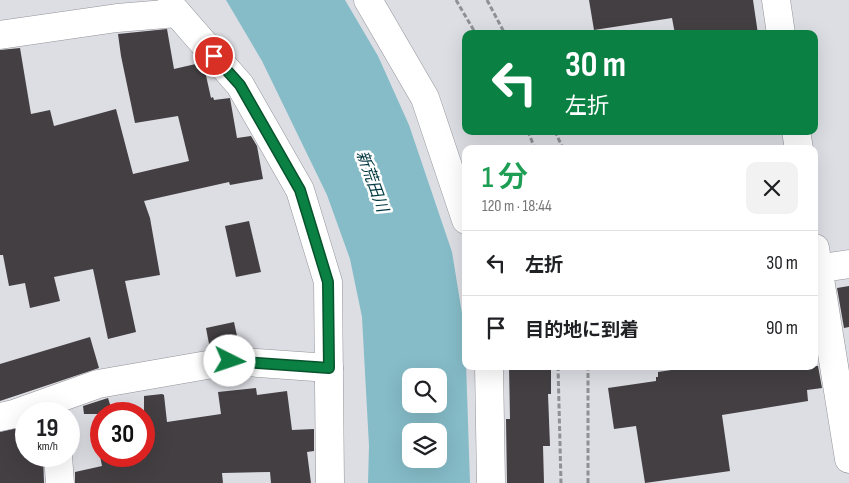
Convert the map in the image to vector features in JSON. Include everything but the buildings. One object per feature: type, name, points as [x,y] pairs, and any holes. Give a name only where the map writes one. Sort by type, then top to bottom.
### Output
[{"type":"street","points":[[368,0],[425,98],[462,208]]},
{"type":"street","points":[[776,0],[780,30]]},
{"type":"street","points":[[0,35],[174,9],[240,85],[300,190],[328,282],[330,483]]},
{"type":"street","points":[[818,262],[849,264]]},
{"type":"street","points":[[818,274],[849,459]]},
{"type":"street","points":[[62,402],[98,384],[230,361],[329,368]]},
{"type":"street","points":[[489,370],[491,483]]},
{"type":"street","points":[[0,417],[15,414]]},
{"type":"street","points":[[59,467],[60,483]]},
{"type":"path","points":[[456,0],[474,30]]},
{"type":"path","points":[[487,0],[503,30]]},
{"type":"path","points":[[558,370],[561,483]]},
{"type":"path","points":[[588,370],[588,483]]},
{"type":"water","name":"新荒田川","points":[[226,0],[345,0],[378,56],[409,125],[452,252],[462,314],[462,370],[466,370],[470,483],[368,483],[369,446],[362,317],[350,259],[327,195],[262,61]]},
{"type":"route","points":[[214,56],[240,85],[300,190],[328,282],[329,368],[230,361]]}]
